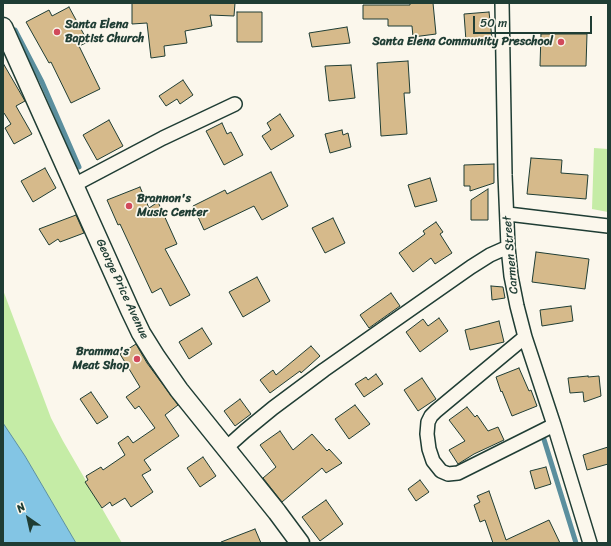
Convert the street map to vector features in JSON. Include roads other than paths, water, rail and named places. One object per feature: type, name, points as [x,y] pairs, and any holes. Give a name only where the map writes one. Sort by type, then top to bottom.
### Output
[{"type":"main road","name":"George Price Avenue","points":[[3,27],[141,334],[179,390],[300,543]]},
{"type":"street","name":"Carmen Street","points":[[502,3],[505,175],[508,214],[508,247],[511,276],[525,337],[590,543]]},
{"type":"street","points":[[74,185],[163,138],[235,104]]},
{"type":"street","points":[[508,214],[608,226]]},
{"type":"street","points":[[226,448],[273,408],[324,370],[471,267],[490,255],[508,247]]},
{"type":"street","points":[[525,337],[431,416],[428,422],[427,434],[429,449],[434,462],[441,470],[448,474],[458,473],[554,425]]},
{"type":"water","points":[[3,423],[25,456],[76,543],[3,543]]},
{"type":"waterway","points":[[15,30],[42,82],[79,167]]},
{"type":"waterway","points":[[542,433],[576,543]]},
{"type":"place","name":"Santa Elena Baptist Church","points":[[57,32]]},
{"type":"place","name":"Santa Elena Community Preschool","points":[[561,42]]},
{"type":"place","name":"Brannon's Music Center","points":[[129,206]]},
{"type":"place","name":"Bramma's Meat Shop","points":[[137,359]]}]
